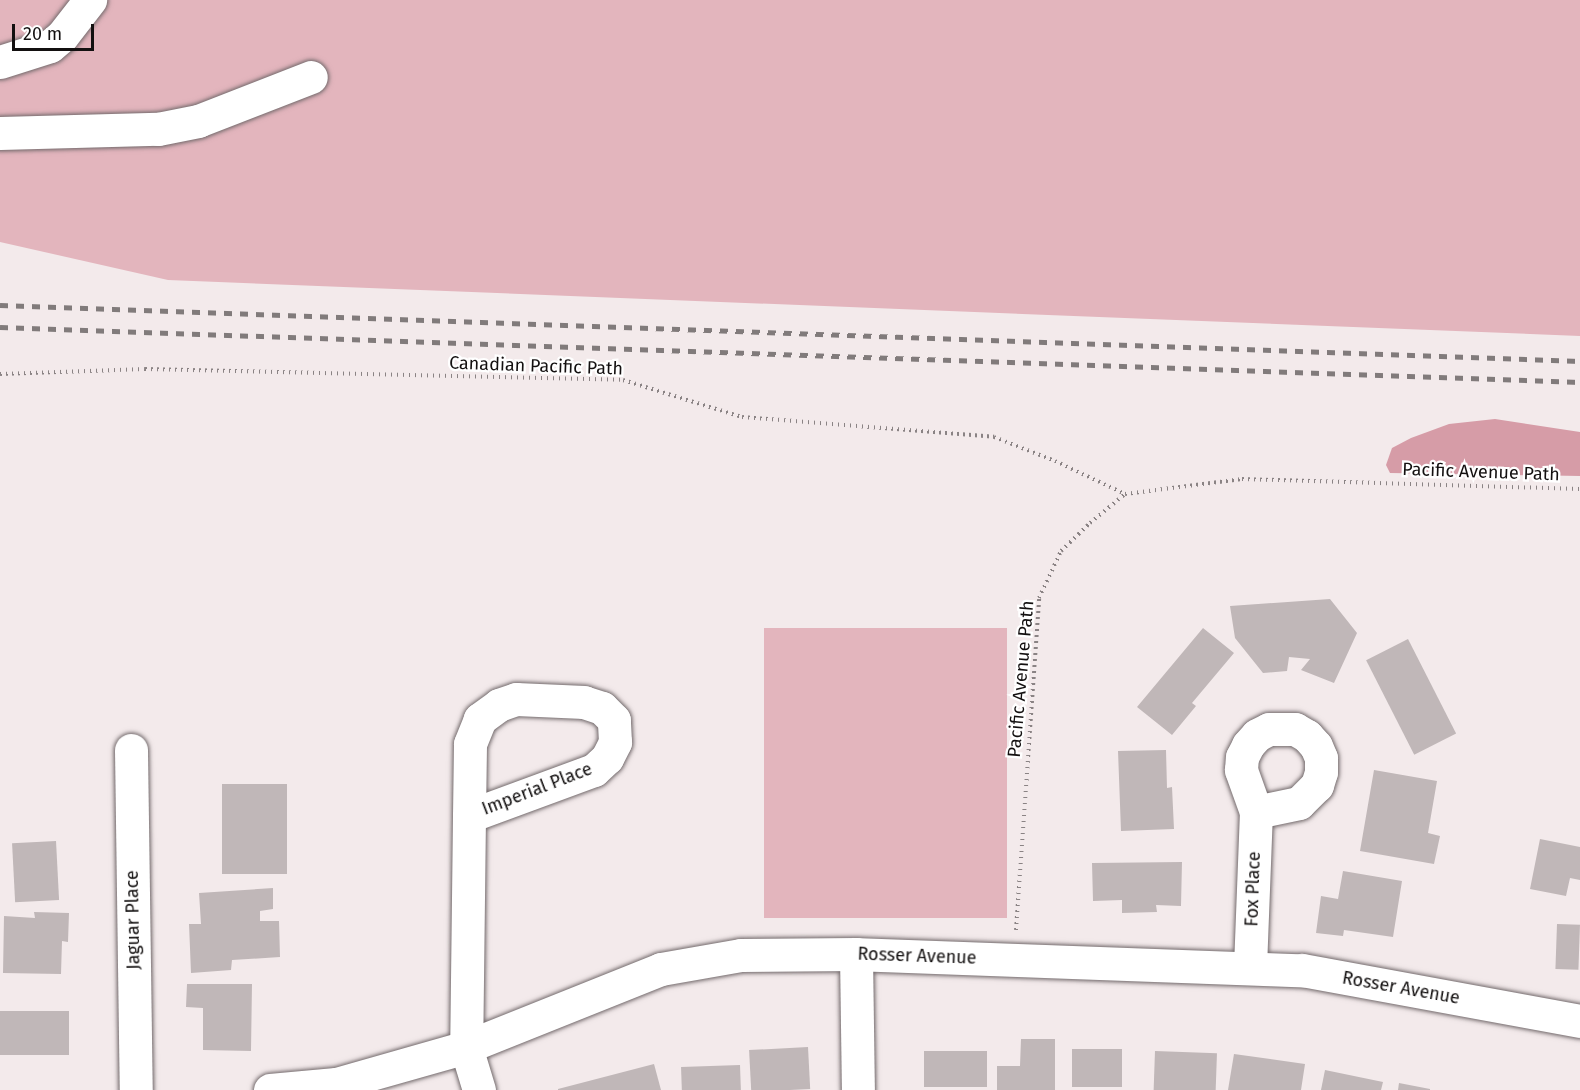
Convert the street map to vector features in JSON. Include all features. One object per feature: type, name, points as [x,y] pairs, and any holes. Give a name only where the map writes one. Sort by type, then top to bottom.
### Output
[{"type":"street","points":[[0,62],[50,46],[62,36],[90,0]]},
{"type":"street","points":[[0,133],[158,129],[198,121],[311,77]]},
{"type":"street","name":"Imperial Place","points":[[468,816],[594,770],[607,758],[615,742],[614,720],[602,708],[584,702],[516,699],[499,705],[480,719],[470,744],[468,816],[466,1047],[479,1090]]},
{"type":"street","name":"Jaguar Place","points":[[131,750],[136,1090]]},
{"type":"street","name":"Fox Place","points":[[1250,967],[1256,812]]},
{"type":"street","points":[[856,954],[858,1090]]},
{"type":"street","name":"Rosser Avenue","points":[[270,1090],[336,1084],[466,1047],[661,969],[741,955],[856,954],[1302,970],[1580,1021]]},
{"type":"path","name":"Canadian Pacific Path","points":[[0,374],[145,369],[623,380],[742,417],[994,437],[1055,461],[1125,494]]},
{"type":"path","name":"Pacific Avenue Path","points":[[1014,959],[1039,598],[1061,551],[1090,523],[1125,494],[1242,479],[1580,489]]},
{"type":"shaded area","points":[[0,0],[1580,0],[1580,336],[168,280],[0,242]]},
{"type":"shaded area","points":[[1495,419],[1580,432],[1580,476],[1390,473],[1386,465],[1392,448],[1411,438],[1449,424]]},
{"type":"shaded area","points":[[764,628],[1007,628],[1007,918],[764,918]]},
{"type":"building","points":[[1330,599],[1357,633],[1334,683],[1301,670],[1310,659],[1289,657],[1287,671],[1263,673],[1235,638],[1230,606]]},
{"type":"building","points":[[1203,628],[1234,653],[1192,703],[1196,706],[1172,735],[1137,707]]},
{"type":"building","points":[[1408,639],[1456,733],[1414,755],[1366,660]]},
{"type":"building","points":[[1166,750],[1167,788],[1172,787],[1174,829],[1121,831],[1118,751]]},
{"type":"building","points":[[1374,770],[1437,781],[1428,833],[1440,836],[1434,864],[1360,851]]},
{"type":"building","points":[[222,784],[287,784],[287,874],[222,874]]},
{"type":"building","points":[[1540,839],[1580,847],[1580,880],[1570,878],[1566,896],[1530,889]]},
{"type":"building","points":[[56,841],[59,900],[15,902],[12,843]]},
{"type":"building","points":[[1182,862],[1181,906],[1156,905],[1157,912],[1122,913],[1122,900],[1093,901],[1092,863]]},
{"type":"building","points":[[1343,871],[1402,881],[1393,937],[1344,930],[1343,936],[1316,933],[1321,896],[1338,899]]},
{"type":"building","points":[[273,888],[273,909],[260,911],[260,921],[279,921],[280,957],[232,960],[231,970],[191,973],[189,924],[201,924],[199,893]]},
{"type":"building","points":[[34,912],[69,913],[68,942],[62,941],[61,974],[3,973],[4,916],[35,918]]},
{"type":"building","points":[[1557,924],[1580,925],[1578,970],[1555,969]]},
{"type":"building","points":[[187,984],[252,984],[251,1051],[203,1050],[203,1008],[186,1007]]},
{"type":"building","points":[[0,1011],[69,1011],[69,1055],[0,1055]]},
{"type":"building","points":[[1021,1039],[1055,1039],[1055,1090],[997,1090],[997,1066],[1020,1066]]},
{"type":"building","points":[[808,1047],[810,1089],[751,1090],[749,1050]]},
{"type":"building","points":[[1072,1049],[1122,1049],[1122,1087],[1072,1087]]},
{"type":"building","points":[[924,1051],[987,1051],[987,1087],[924,1087]]},
{"type":"building","points":[[1155,1051],[1217,1053],[1216,1090],[1154,1090]]},
{"type":"building","points":[[1234,1054],[1305,1064],[1301,1090],[1228,1090]]},
{"type":"building","points":[[654,1064],[661,1090],[558,1090],[558,1089]]},
{"type":"building","points":[[740,1065],[741,1090],[682,1090],[681,1067]]},
{"type":"building","points":[[1325,1070],[1383,1082],[1381,1090],[1321,1090]]},
{"type":"building","points":[[1399,1083],[1430,1089],[1430,1090],[1398,1090]]},
{"type":"railway","points":[[0,305],[1580,361]]},
{"type":"railway","points":[[0,327],[1580,382]]}]
